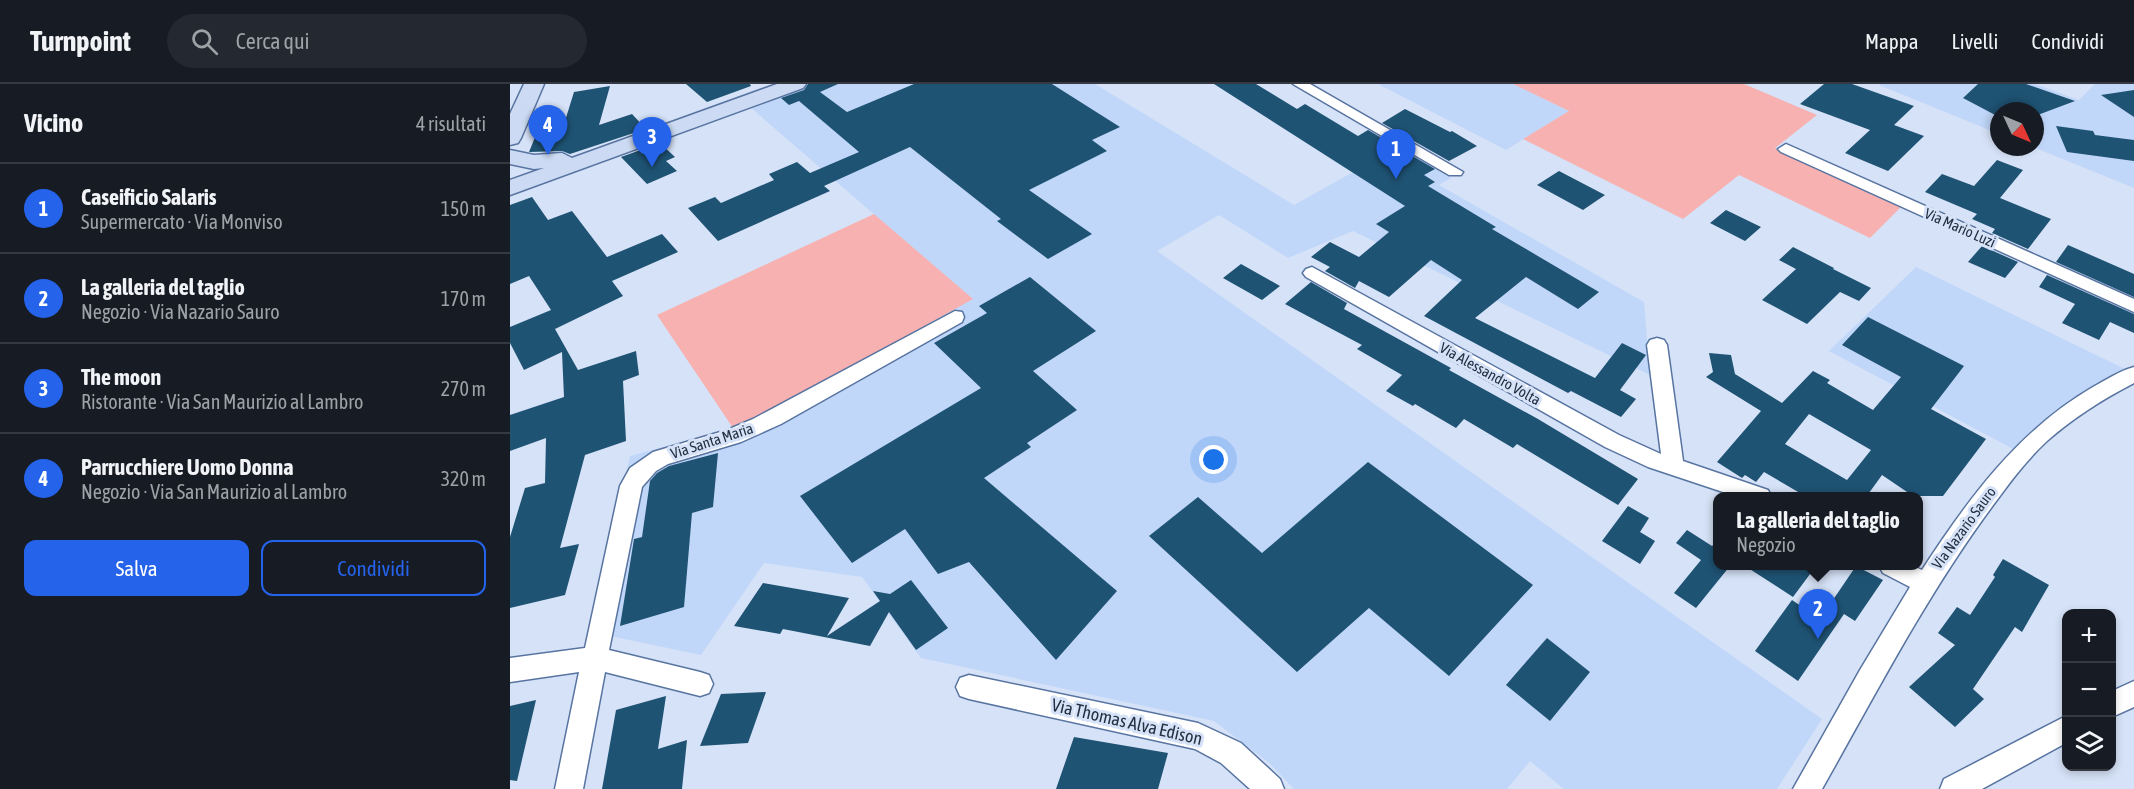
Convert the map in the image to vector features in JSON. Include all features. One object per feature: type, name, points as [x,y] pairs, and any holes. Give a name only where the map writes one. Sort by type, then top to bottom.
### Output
[{"type":"main road","points":[[511,134],[534,84]]},
{"type":"main road","points":[[510,188],[526,173],[615,149],[796,84]]},
{"type":"main road","points":[[510,157],[526,173]]},
{"type":"main road","points":[[510,168],[526,173]]},
{"type":"street","points":[[1300,84],[1455,172]]},
{"type":"street","name":"Via Mario Luzi","points":[[1786,149],[2134,306]]},
{"type":"street","name":"Via Alessandro Volta","points":[[1312,273],[1598,434],[1673,467],[1748,492]]},
{"type":"street","name":"Via Santa Maria","points":[[569,789],[631,486],[639,472],[657,459],[722,441],[776,418],[955,316]]},
{"type":"street","points":[[1657,345],[1673,467]]},
{"type":"street","name":"Via Nazario Sauro","points":[[1807,789],[1924,584],[2004,474],[2038,437],[2077,407],[2134,374]]},
{"type":"street","points":[[1898,570],[1924,584]]},
{"type":"street","points":[[510,670],[595,658],[700,684]]},
{"type":"street","name":"Via Thomas Alva Edison","points":[[969,687],[1198,736],[1231,753],[1270,789]]},
{"type":"street","points":[[2116,703],[2134,693]]},
{"type":"street","points":[[1954,789],[2062,732]]},
{"type":"shaded area","points":[[810,84],[1095,84],[1294,205],[1398,147],[1451,178],[1439,185],[1644,302],[1650,375],[1353,231],[1288,258],[1219,215],[1157,251],[1822,719],[1777,789],[1564,789],[1530,761],[1507,789],[1294,789],[1269,763],[1214,721],[921,658],[862,577],[764,563],[701,655],[591,632],[630,456],[733,428],[972,299],[750,107]]},
{"type":"shaded area","points":[[1378,84],[1513,84],[1569,111],[1506,150]]},
{"type":"shaded area","points":[[1513,84],[1744,84],[1817,115],[1775,148],[1902,206],[1870,238],[1739,175],[1683,219],[1523,139],[1569,111]]},
{"type":"shaded area","points":[[2035,84],[2079,100],[2095,84],[2134,84],[2134,188],[2044,151],[2044,102],[1990,102],[1990,130],[1879,85]]},
{"type":"shaded area","points":[[874,214],[973,299],[818,385],[733,428],[657,315]]},
{"type":"shaded area","points":[[1916,267],[2131,372],[2015,450],[1829,351]]},
{"type":"building","points":[[686,84],[750,84],[751,86],[707,102]]},
{"type":"building","points":[[808,84],[838,84],[820,92],[847,112],[914,84],[1052,84],[1120,127],[1092,140],[1107,151],[1029,190],[1092,234],[1048,259],[997,221],[1001,219],[910,147],[824,186],[830,191],[718,241],[688,208],[715,197],[721,203],[774,180],[769,174],[797,162],[810,173],[859,152],[799,101],[789,105],[781,98],[804,90]]},
{"type":"building","points":[[1214,84],[1256,84],[1297,109],[1305,104],[1358,136],[1368,130],[1435,169],[1424,175],[1435,182],[1428,186],[1496,227],[1492,229],[1599,292],[1578,309],[1526,277],[1475,318],[1595,378],[1622,343],[1646,355],[1620,390],[1636,399],[1621,417],[1571,391],[1568,393],[1424,316],[1462,280],[1431,260],[1389,297],[1359,281],[1355,288],[1325,271],[1330,267],[1311,257],[1330,242],[1359,257],[1389,232],[1376,224],[1405,206]]},
{"type":"building","points":[[1824,84],[1852,84],[1914,106],[1894,125],[1924,136],[1888,171],[1845,153],[1870,130],[1800,104]]},
{"type":"building","points":[[1978,84],[2026,84],[2075,101],[2044,113],[2044,102],[1990,102],[1990,112],[1963,98]]},
{"type":"building","points":[[610,86],[599,125],[632,114],[646,129],[570,154],[562,151],[529,152],[540,125],[565,121],[574,92]]},
{"type":"building","points":[[2134,90],[2134,117],[2101,95]]},
{"type":"building","points":[[1405,109],[1452,131],[1477,146],[1449,161],[1382,123]]},
{"type":"building","points":[[2056,126],[2093,131],[2095,135],[2134,140],[2134,161],[2067,152]]},
{"type":"building","points":[[660,143],[675,157],[666,161],[677,171],[647,184],[621,157]]},
{"type":"building","points":[[1997,160],[2023,170],[2000,198],[2051,219],[2028,249],[1992,233],[1995,229],[1972,219],[1977,214],[1925,192],[1942,174],[1974,186]]},
{"type":"building","points":[[1559,171],[1605,195],[1583,210],[1537,185]]},
{"type":"building","points":[[532,197],[548,220],[572,211],[607,257],[662,234],[678,252],[612,281],[623,296],[555,329],[578,370],[636,351],[639,375],[623,381],[626,441],[585,455],[560,548],[579,544],[565,595],[510,608],[510,537],[525,488],[545,483],[546,438],[510,451],[510,415],[564,397],[562,352],[524,370],[510,343],[510,327],[551,310],[529,276],[510,284],[510,205]]},
{"type":"building","points":[[1726,210],[1761,227],[1745,241],[1710,223]]},
{"type":"building","points":[[2068,245],[2134,274],[2134,297],[2056,262]]},
{"type":"building","points":[[1982,246],[2018,262],[2005,278],[1968,262]]},
{"type":"building","points":[[1793,247],[1871,288],[1859,301],[1840,292],[1807,324],[1762,300],[1796,269],[1779,260]]},
{"type":"building","points":[[1241,264],[1280,286],[1262,300],[1223,278]]},
{"type":"building","points":[[2047,275],[2134,314],[2134,333],[2110,322],[2099,340],[2062,323],[2075,304],[2039,287]]},
{"type":"building","points":[[1030,277],[1096,331],[1033,371],[1077,410],[1027,443],[1031,447],[984,478],[1117,591],[1056,660],[969,562],[938,574],[905,529],[852,563],[800,496],[981,388],[934,343],[987,313],[979,306]]},
{"type":"building","points":[[1311,282],[1347,303],[1344,309],[1451,368],[1449,370],[1538,419],[1638,479],[1618,505],[1517,444],[1513,448],[1464,419],[1456,428],[1415,404],[1413,406],[1386,391],[1402,375],[1357,349],[1362,345],[1285,304]]},
{"type":"building","points":[[1868,317],[1964,366],[1931,409],[1986,439],[1943,496],[1923,496],[1923,492],[1907,492],[1882,475],[1870,492],[1798,492],[1764,472],[1756,482],[1745,475],[1742,478],[1717,462],[1761,411],[1706,377],[1713,372],[1709,353],[1731,355],[1735,374],[1782,403],[1813,371],[1830,380],[1827,383],[1873,410],[1901,377],[1842,345]],"holes":[[[1809,414],[1871,450],[1847,480],[1785,444]]]},
{"type":"building","points":[[718,453],[713,507],[692,513],[684,607],[620,626],[634,539],[642,537],[650,481],[657,473],[669,466]]},
{"type":"building","points":[[1368,462],[1533,585],[1449,676],[1369,608],[1297,672],[1149,536],[1198,497],[1262,553]]},
{"type":"building","points":[[1628,506],[1649,518],[1640,532],[1655,541],[1640,564],[1602,541]]},
{"type":"building","points":[[1687,530],[1713,545],[1713,570],[1727,570],[1696,608],[1674,593],[1701,560],[1676,543]]},
{"type":"building","points":[[2003,559],[2049,585],[2022,632],[2015,627],[1973,689],[1984,699],[1955,727],[1909,687],[1955,645],[1938,633],[1957,607],[1970,615],[1995,577],[1993,575]]},
{"type":"building","points":[[1751,570],[1813,570],[1793,597]]},
{"type":"building","points":[[1853,570],[1864,570],[1883,580],[1855,621],[1844,614],[1798,681],[1755,651],[1792,600],[1820,619]]},
{"type":"building","points":[[911,580],[948,628],[916,650],[889,612],[870,646],[783,629],[780,634],[734,626],[763,583],[849,598],[827,636],[880,601],[873,591],[890,594]]},
{"type":"building","points":[[1547,638],[1590,672],[1550,721],[1506,685]]},
{"type":"building","points":[[766,692],[748,743],[700,746],[721,694]]},
{"type":"building","points":[[666,696],[658,749],[687,740],[682,789],[602,789],[616,710]]},
{"type":"building","points":[[536,700],[517,781],[510,780],[510,706]]},
{"type":"building","points":[[1074,737],[1168,753],[1158,789],[1056,789]]},
{"type":"place","name":"Parrucchiere Uomo Donna","points":[[548,155]]},
{"type":"place","name":"The moon","points":[[652,167]]},
{"type":"place","name":"Caseificio Salaris","points":[[1396,179]]},
{"type":"place","name":"La galleria del taglio","points":[[1818,639]]}]
